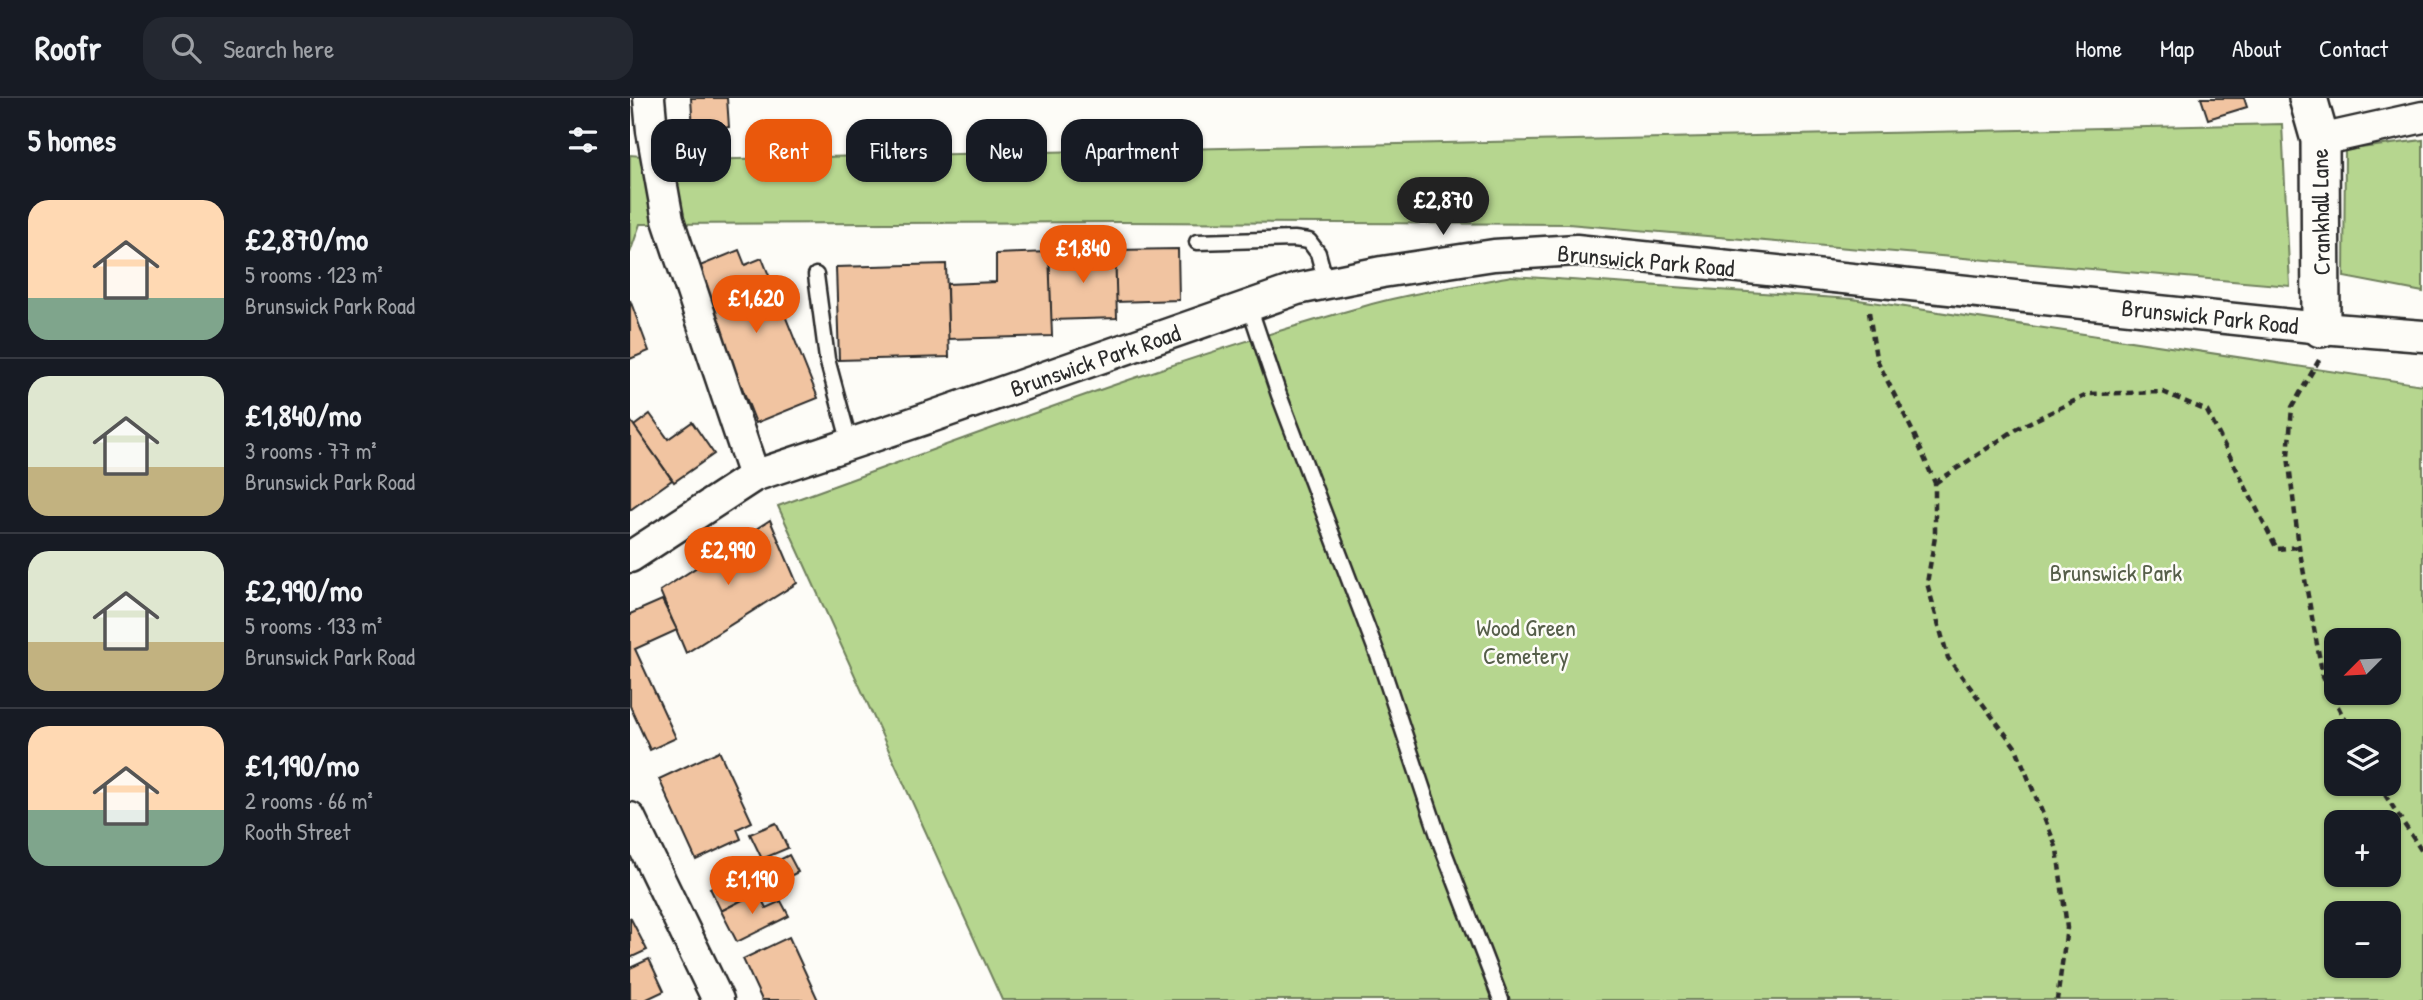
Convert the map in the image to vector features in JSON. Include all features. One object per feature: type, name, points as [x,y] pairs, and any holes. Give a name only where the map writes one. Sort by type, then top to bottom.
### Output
[{"type":"street","points":[[649,98],[652,131],[668,220],[754,476]]},
{"type":"street","name":"Crankhall Lane","points":[[2308,98],[2320,140],[2321,328]]},
{"type":"street","points":[[2320,140],[2423,117]]},
{"type":"street","name":"Brunswick Park Road","points":[[630,557],[754,476],[1297,289],[1382,272],[1494,255],[1576,250],[2321,328],[2423,336]]},
{"type":"street","points":[[630,818],[718,1000]]},
{"type":"lane","points":[[1197,242],[1294,239],[1309,241],[1318,253],[1326,283]]},
{"type":"lane","points":[[816,275],[827,359],[850,444]]},
{"type":"lane","points":[[1249,306],[1279,395],[1380,661],[1441,844],[1501,1000]]},
{"type":"path","points":[[1865,280],[1876,358],[1935,483],[1935,537],[1927,583],[1948,658],[2016,748],[2057,849],[2067,928],[2057,1000]]},
{"type":"path","points":[[2321,328],[2319,364],[2292,407],[2288,456],[2299,547],[2323,677],[2344,719]]},
{"type":"path","points":[[1935,483],[2018,428],[2089,394],[2163,392],[2207,411],[2277,549],[2299,547]]},
{"type":"path","points":[[2386,796],[2423,853]]},
{"type":"green space","points":[[2282,124],[2290,286],[1568,224],[640,224],[630,253],[630,155],[651,157],[651,182],[731,182],[731,159],[745,159],[745,182],[832,182],[832,157],[846,157],[846,182],[952,182],[952,154],[966,154],[966,182],[1047,182],[1047,152],[1061,152],[1061,182],[1203,182],[1203,148]]},
{"type":"green space","points":[[2423,140],[2423,292],[2344,277],[2345,150]]},
{"type":"green space","name":"Wood Green Cemetery","points":[[1511,276],[1852,299],[2423,385],[2423,1000],[1002,1000],[778,506],[1070,400],[1217,351],[1383,301]]},
{"type":"building","points":[[691,98],[727,98],[728,119],[692,119]]},
{"type":"building","points":[[2201,98],[2244,98],[2247,107],[2208,119]]},
{"type":"building","points":[[1178,249],[1179,300],[1116,302],[1115,250]]},
{"type":"building","points":[[739,250],[745,265],[762,258],[818,398],[756,423],[695,268]]},
{"type":"building","points":[[1115,250],[1117,318],[1051,320],[1049,252]]},
{"type":"building","points":[[1049,252],[1052,336],[948,339],[947,284],[996,282],[996,254]]},
{"type":"building","points":[[946,264],[949,357],[839,360],[836,267]]},
{"type":"building","points":[[630,300],[649,351],[630,359]]},
{"type":"building","points":[[650,414],[668,439],[692,422],[714,454],[674,482],[634,426]]},
{"type":"building","points":[[630,420],[672,480],[630,510]]},
{"type":"building","points":[[770,520],[797,583],[686,653],[660,591]]},
{"type":"building","points":[[662,600],[677,630],[635,649],[676,738],[650,750],[630,706],[630,614]]},
{"type":"building","points":[[719,751],[752,822],[737,829],[741,839],[696,860],[659,779]]},
{"type":"building","points":[[776,823],[788,848],[762,859],[750,834]]},
{"type":"building","points":[[789,855],[798,872],[721,911],[710,888],[748,869],[750,875]]},
{"type":"building","points":[[758,892],[766,908],[781,901],[789,916],[737,942],[721,911]]},
{"type":"building","points":[[630,917],[647,950],[630,958]]},
{"type":"building","points":[[789,937],[818,1000],[762,1000],[743,959]]},
{"type":"building","points":[[649,959],[664,991],[645,1000],[630,1000],[630,968]]},
{"type":"park label","name":"Brunswick Park","points":[[2116,572]]}]
